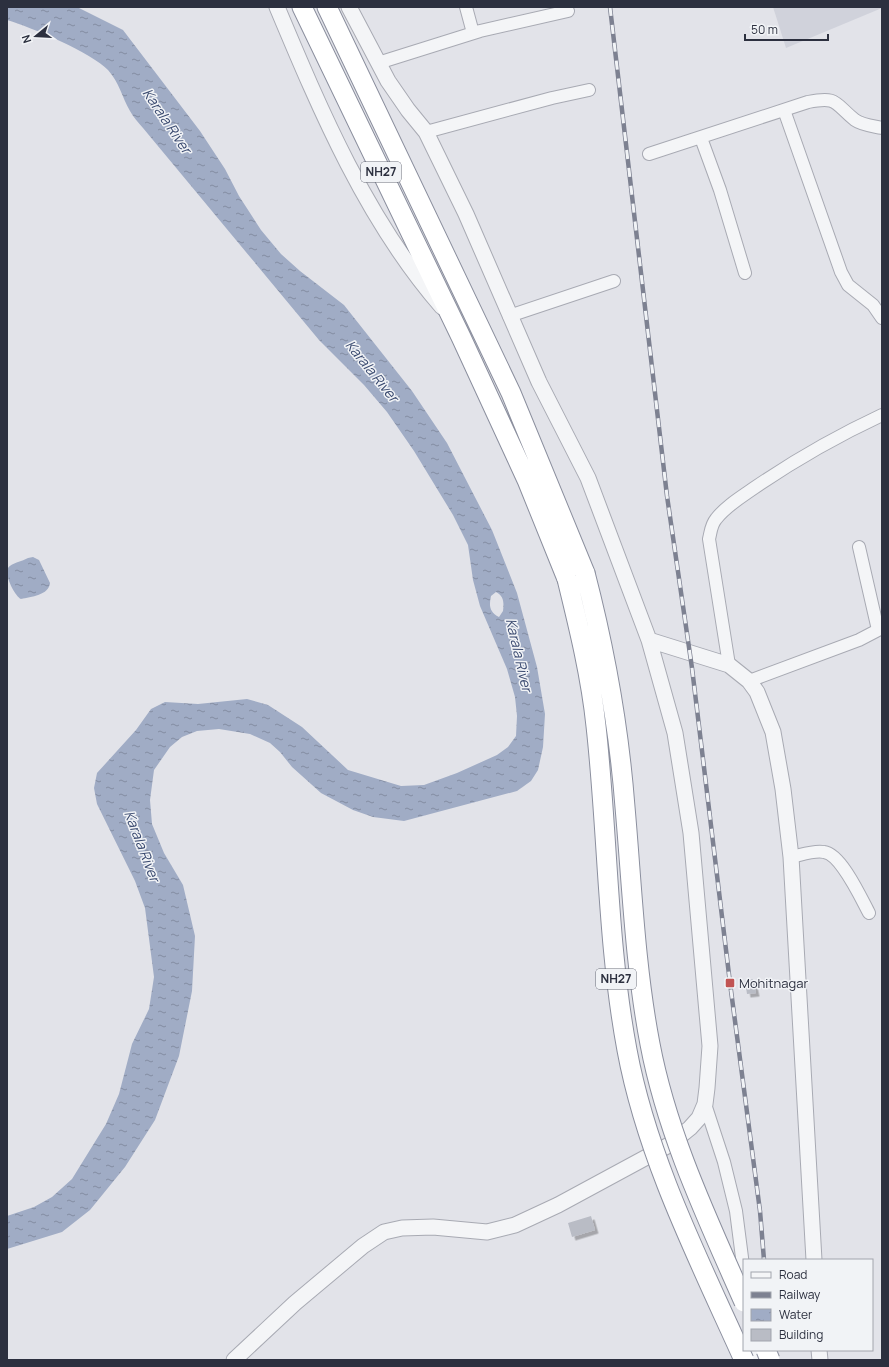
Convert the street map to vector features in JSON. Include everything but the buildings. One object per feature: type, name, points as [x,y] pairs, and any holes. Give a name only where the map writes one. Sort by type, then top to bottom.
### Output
[{"type":"highway","name":"NH27","points":[[302,7],[452,318],[528,480],[567,579],[585,656],[596,724],[616,977],[627,1051],[646,1124],[672,1196],[744,1360]]},
{"type":"highway","name":"NH27","points":[[327,7],[511,393],[585,574],[600,629],[618,740],[639,969],[650,1045],[668,1115],[694,1189],[743,1300]]},
{"type":"street","points":[[277,7],[322,108],[367,201],[428,291],[452,318]]},
{"type":"street","points":[[234,1360],[294,1303],[362,1246],[384,1232],[402,1228],[425,1228],[487,1232],[515,1225],[558,1206],[669,1145],[690,1128],[699,1118],[705,1104],[710,1046],[691,833],[675,733],[649,640],[588,478],[539,382],[509,316],[466,214],[426,132],[408,110],[378,63],[349,7]]},
{"type":"street","points":[[466,7],[474,32]]},
{"type":"street","points":[[378,63],[474,32],[568,11]]},
{"type":"street","points":[[426,132],[552,98],[589,90]]},
{"type":"street","points":[[649,154],[808,102],[823,99],[832,100],[855,120],[882,128]]},
{"type":"street","points":[[784,110],[841,272],[848,285],[873,305],[882,318]]},
{"type":"street","points":[[701,138],[723,200],[745,273]]},
{"type":"street","points":[[509,316],[614,281]]},
{"type":"street","points":[[729,665],[709,539],[711,527],[725,508],[787,466],[882,415]]},
{"type":"street","points":[[749,681],[859,640],[880,629],[859,547]]},
{"type":"street","points":[[649,640],[729,665],[749,681],[757,692],[774,732],[784,789],[791,857],[814,1259]]},
{"type":"street","points":[[791,857],[819,852],[830,853],[841,865],[869,913]]},
{"type":"street","points":[[705,1104],[724,1162],[736,1211],[743,1265]]},
{"type":"shaded area","points":[[773,7],[882,7],[882,8],[786,48]]},
{"type":"water","name":"Karala River","points":[[7,7],[77,7],[123,30],[200,131],[225,169],[239,196],[261,230],[281,254],[300,271],[344,305],[412,391],[447,443],[492,530],[517,593],[537,667],[545,714],[543,747],[538,770],[531,781],[517,791],[404,821],[373,817],[353,810],[321,793],[292,767],[280,752],[270,743],[250,734],[219,729],[197,731],[182,737],[170,747],[154,770],[150,800],[152,824],[164,853],[183,885],[195,936],[192,991],[179,1056],[155,1120],[125,1167],[90,1210],[62,1232],[7,1249],[7,1216],[34,1207],[52,1197],[72,1179],[106,1124],[119,1094],[132,1044],[149,1009],[154,977],[145,908],[135,881],[97,804],[94,788],[97,773],[136,730],[151,709],[165,702],[198,704],[247,699],[268,705],[302,727],[348,770],[401,786],[424,785],[457,773],[497,755],[508,747],[516,736],[517,716],[515,697],[507,669],[480,606],[473,580],[468,545],[453,515],[414,451],[387,412],[364,385],[319,340],[136,120],[127,106],[115,80],[108,70],[89,56],[45,34],[7,20]],"holes":[[[496,592],[503,600],[503,611],[499,617],[493,613],[490,605],[491,596]]]},
{"type":"water","points":[[33,557],[39,560],[50,583],[49,587],[43,593],[21,599],[11,585],[7,571],[10,566]]},
{"type":"railway","points":[[610,7],[667,496],[692,668],[730,983],[760,1211],[764,1259]]},
{"type":"railway","points":[[769,1351],[769,1360]]},
{"type":"place","name":"Mohitnagar","points":[[730,983]]}]
